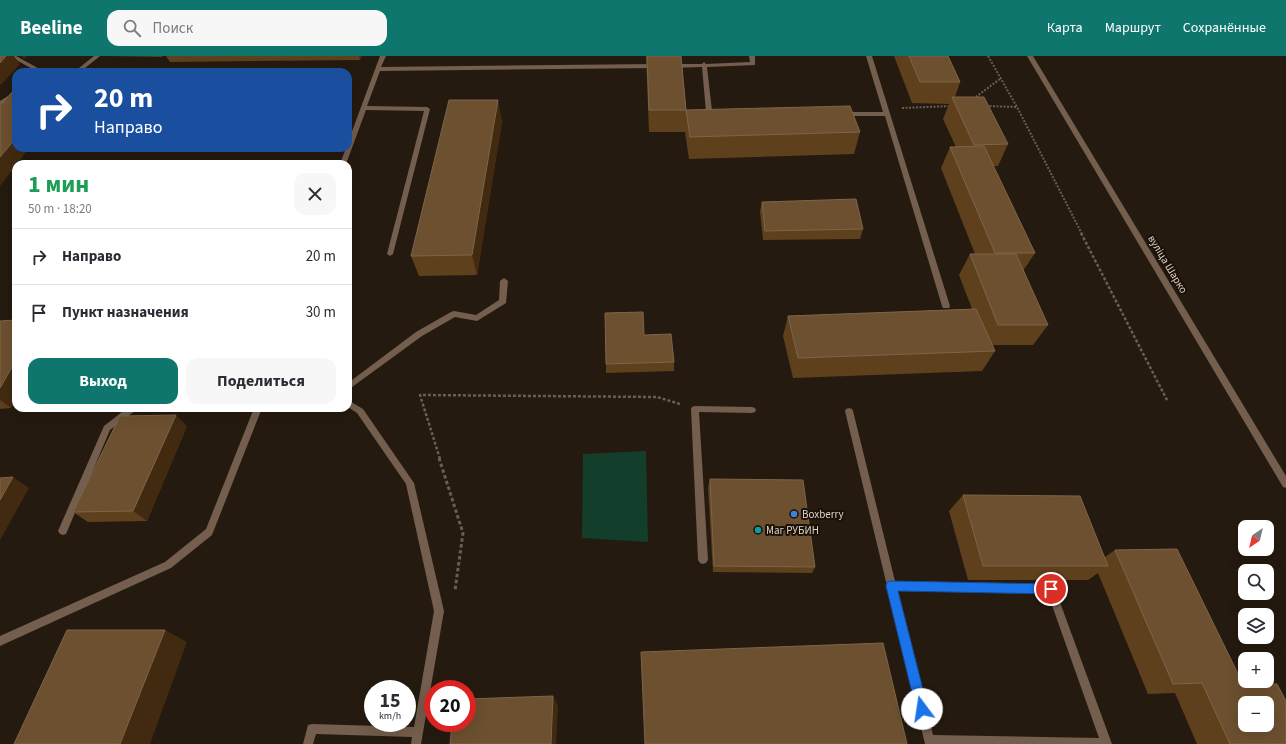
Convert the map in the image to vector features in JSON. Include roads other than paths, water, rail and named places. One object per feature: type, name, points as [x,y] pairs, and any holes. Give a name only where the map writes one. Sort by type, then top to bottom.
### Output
[{"type":"street","points":[[12,56],[34,68]]},
{"type":"street","points":[[82,68],[97,56]]},
{"type":"street","points":[[352,131],[363,108],[383,56]]},
{"type":"street","points":[[667,66],[753,64],[752,56]]},
{"type":"street","points":[[869,56],[946,306]]},
{"type":"street","name":"вуліца Шарко","points":[[1030,56],[1286,484]]},
{"type":"street","points":[[704,64],[709,112],[724,113]]},
{"type":"street","points":[[378,69],[660,66]]},
{"type":"street","points":[[0,103],[12,96]]},
{"type":"street","points":[[363,108],[428,109],[390,254]]},
{"type":"street","points":[[840,114],[886,111]]},
{"type":"street","points":[[352,384],[419,334],[454,314],[477,318],[503,301],[504,281]]},
{"type":"street","points":[[352,406],[360,411],[410,483],[439,611],[416,744]]},
{"type":"street","points":[[703,560],[695,409],[752,410]]},
{"type":"street","points":[[849,411],[891,586],[930,742],[1106,743],[1051,589],[891,586]]},
{"type":"street","points":[[63,531],[107,428],[128,412]]},
{"type":"street","points":[[0,641],[168,565],[209,532],[256,412]]},
{"type":"street","points":[[308,744],[312,729],[418,732]]},
{"type":"place","name":"Boxberry","points":[[794,514]]},
{"type":"place","name":"Маг РУБИН","points":[[758,530]]}]
